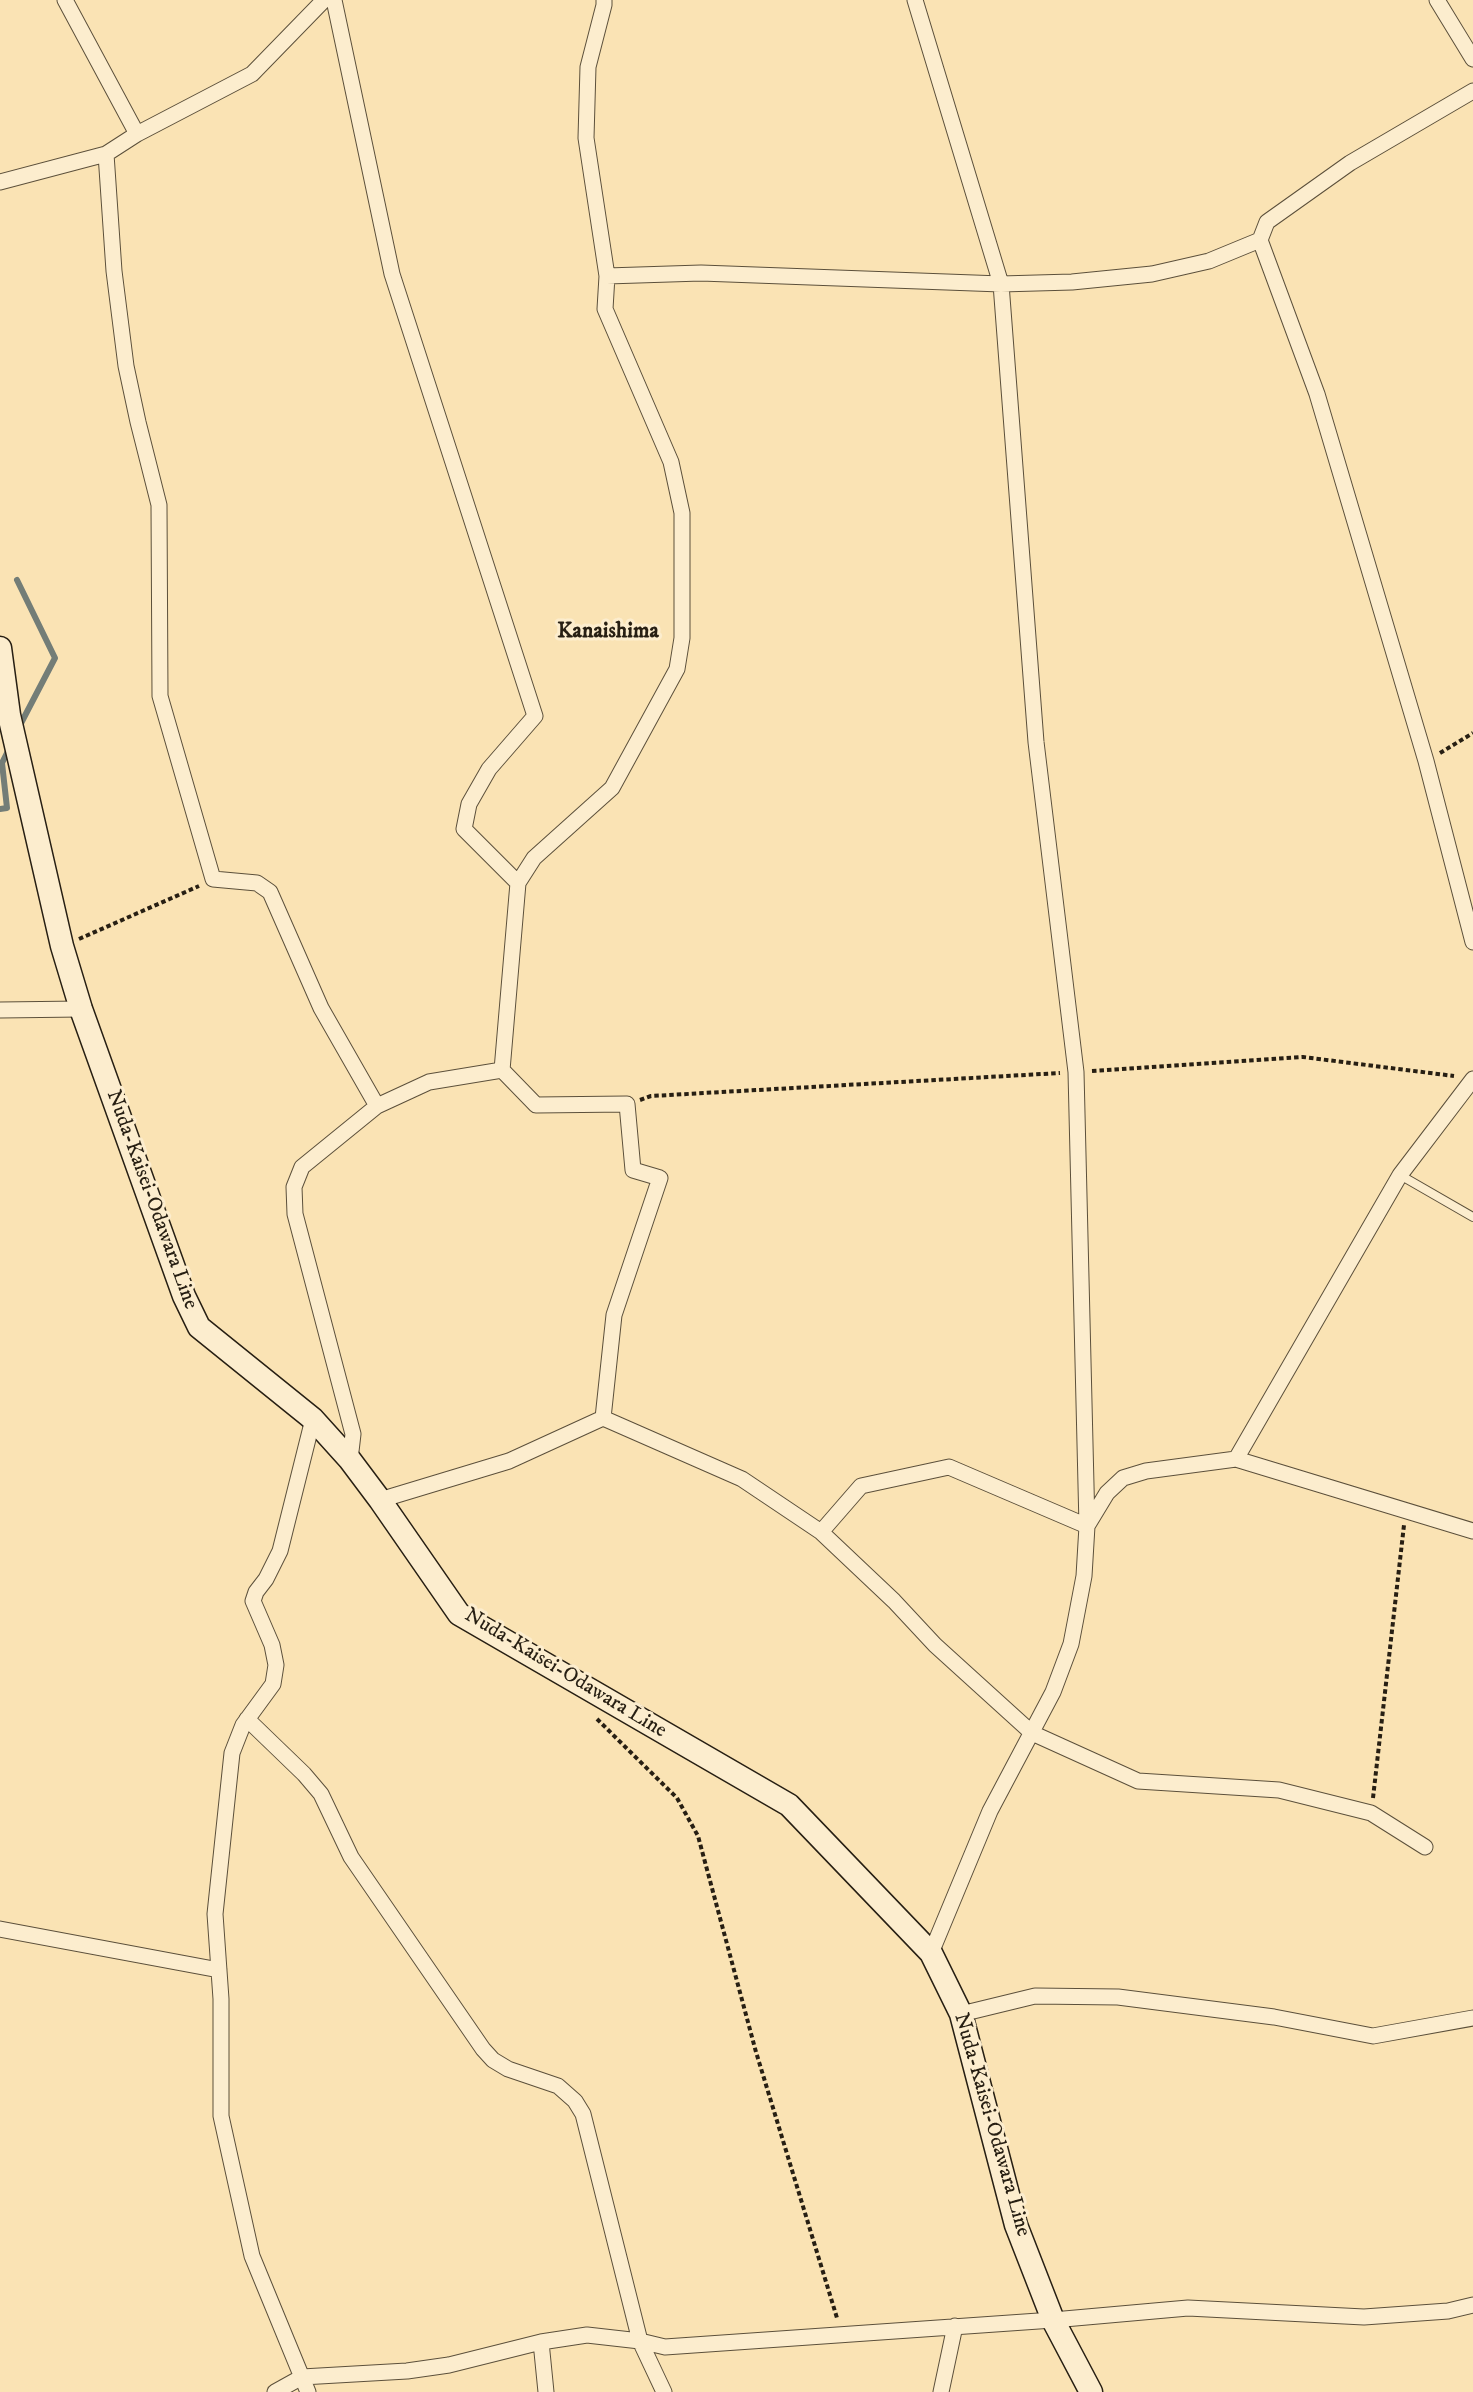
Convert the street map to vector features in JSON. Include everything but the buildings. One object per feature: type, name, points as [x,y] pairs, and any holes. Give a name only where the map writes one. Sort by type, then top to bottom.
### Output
[{"type":"main road","name":"Nuda-Kaisei-Odawara Line","points":[[0,648],[6,717],[18,754],[62,946],[81,1009],[184,1296],[199,1327],[313,1419],[350,1460],[381,1500],[459,1614],[789,1805],[931,1953],[961,2014],[1016,2225],[1053,2320],[1091,2392]]},
{"type":"street","points":[[65,0],[136,134]]},
{"type":"street","points":[[0,182],[106,154],[136,134],[252,74],[324,0]]},
{"type":"street","points":[[334,0],[392,274],[535,716],[489,769],[469,804],[465,828],[518,883]]},
{"type":"street","points":[[603,1418],[614,1315],[660,1178],[633,1170],[627,1104],[536,1106],[502,1070],[518,883],[534,858],[612,788],[677,669],[682,638],[682,513],[671,462],[606,309],[607,276],[586,138],[588,67],[604,0]]},
{"type":"street","points":[[915,0],[1001,284],[1036,742],[1076,1072],[1087,1527],[1084,1576],[1071,1644],[1053,1692],[990,1811],[931,1953]]},
{"type":"street","points":[[1437,0],[1473,59]]},
{"type":"street","points":[[1473,91],[1341,170],[1267,222],[1260,240],[1317,394],[1426,760],[1473,942]]},
{"type":"street","points":[[106,154],[114,271],[126,366],[159,505],[160,696],[213,879],[257,883],[270,892],[321,1008],[377,1106]]},
{"type":"street","points":[[607,276],[701,273],[1001,284],[1072,282],[1152,274],[1209,261],[1260,240]]},
{"type":"street","points":[[0,1010],[81,1009]]},
{"type":"street","points":[[350,1460],[353,1434],[296,1214],[294,1187],[302,1167],[377,1106],[429,1082],[502,1070]]},
{"type":"street","points":[[1236,1459],[1400,1175],[1467,1078]]},
{"type":"street","points":[[381,1500],[509,1461],[603,1418],[742,1479],[821,1532],[894,1601],[935,1645],[1032,1732],[1138,1781],[1280,1790],[1371,1813],[1425,1847]]},
{"type":"street","points":[[308,2392],[252,2256],[221,2116],[219,1971],[215,1914],[232,1753],[243,1725],[273,1684],[276,1665],[272,1645],[254,1601],[256,1592],[266,1579],[280,1551],[313,1419]]},
{"type":"street","points":[[1087,1527],[1107,1493],[1123,1478],[1146,1471],[1236,1459],[1473,1531]]},
{"type":"street","points":[[821,1532],[861,1486],[949,1467],[1087,1527]]},
{"type":"street","points":[[247,1719],[304,1774],[321,1794],[351,1857],[483,2049],[508,2069],[558,2086],[575,2101],[583,2114],[640,2341],[664,2392]]},
{"type":"street","points":[[0,1929],[219,1971]]},
{"type":"street","points":[[961,2014],[1035,1996],[1118,1997],[1274,2017],[1373,2036],[1473,2018]]},
{"type":"street","points":[[275,2392],[302,2377],[439,2367],[541,2342],[587,2335],[640,2341],[665,2347],[1053,2320],[1188,2308],[1364,2317],[1448,2311],[1473,2305]]},
{"type":"street","points":[[941,2392],[955,2326]]},
{"type":"street","points":[[541,2342],[546,2392]]},
{"type":"lane","points":[[1400,1175],[1473,1217]]},
{"type":"path","points":[[1426,760],[1473,734]]},
{"type":"path","points":[[62,946],[213,879]]},
{"type":"path","points":[[627,1104],[651,1096],[1076,1072],[1303,1056],[1467,1078]]},
{"type":"path","points":[[1371,1813],[1406,1510]]},
{"type":"path","points":[[585,1687],[584,1706],[677,1798],[698,1836],[756,2052],[842,2335]]},
{"type":"waterway","points":[[17,580],[55,658],[18,729]]},
{"type":"waterway","points":[[0,809],[7,808],[2,763],[10,747]]},
{"type":"district","name":"Kanaishima","points":[[608,632]]}]
